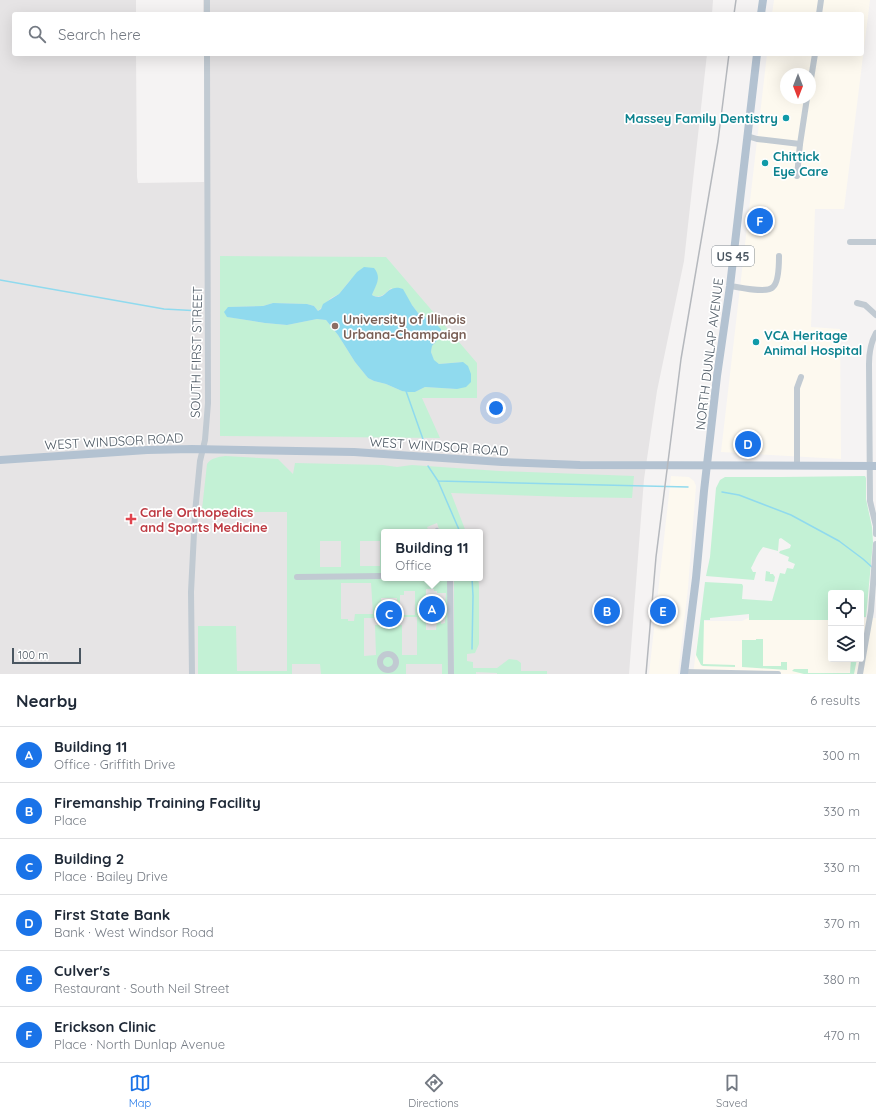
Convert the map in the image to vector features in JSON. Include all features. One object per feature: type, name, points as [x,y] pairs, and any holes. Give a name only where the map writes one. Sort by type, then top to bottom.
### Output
[{"type":"main road","points":[[762,12],[763,0]]},
{"type":"main road","name":"NORTH DUNLAP AVENUE","points":[[707,466],[757,56]]},
{"type":"main road","name":"WEST WINDSOR ROAD","points":[[0,460],[147,450],[202,450],[361,453],[580,466],[873,466]]},
{"type":"main road","name":"US 45","points":[[684,673],[696,578],[707,466]]},
{"type":"street","points":[[207,0],[207,12]]},
{"type":"street","points":[[819,12],[821,0]]},
{"type":"street","name":"SOUTH FIRST STREET","points":[[192,674],[191,592],[193,540],[202,450],[205,440],[208,380],[207,56]]},
{"type":"street","points":[[813,68],[815,56]]},
{"type":"street","points":[[797,176],[806,104]]},
{"type":"street","points":[[747,136],[757,139],[800,144]]},
{"type":"street","points":[[850,242],[876,242]]},
{"type":"street","points":[[730,286],[763,290],[774,287],[779,256]]},
{"type":"street","points":[[857,303],[865,305],[876,315]]},
{"type":"street","points":[[876,333],[870,353],[872,364],[873,466],[870,501],[876,526],[876,534]]},
{"type":"street","points":[[797,466],[797,388],[801,377]]},
{"type":"street","points":[[860,674],[871,611],[876,544]]},
{"type":"street","points":[[297,577],[381,576]]},
{"type":"street","points":[[450,581],[451,674]]},
{"type":"street","points":[[684,673],[778,674]]},
{"type":"shaded area","name":"University of Illinois Urbana-Champaign","points":[[0,0],[136,0],[136,12],[12,12],[12,56],[136,56],[138,183],[204,182],[204,56],[707,56],[684,261],[657,391],[644,479],[629,674],[0,674]]},
{"type":"shaded area","points":[[203,0],[713,0],[712,12],[203,12]]},
{"type":"shaded area","points":[[774,0],[870,0],[864,48],[864,12],[772,12]]},
{"type":"shaded area","points":[[767,56],[863,56],[844,209],[815,209],[811,327],[840,329],[841,459],[721,452]]},
{"type":"shaded area","points":[[671,476],[689,477],[694,481],[696,486],[688,588],[678,674],[649,674]]},
{"type":"shaded area","points":[[750,617],[828,618],[828,662],[864,662],[864,618],[876,618],[876,674],[693,674],[700,621],[742,621]]},
{"type":"green space","points":[[220,256],[386,257],[477,363],[477,398],[422,398],[440,438],[220,436]],"holes":[[[351,279],[378,279],[372,295],[380,296],[391,288],[412,305],[418,313],[435,323],[441,336],[432,346],[431,352],[434,361],[439,364],[463,362],[457,389],[425,387],[415,392],[402,391],[368,378],[326,320],[317,319],[287,325],[228,317],[228,307],[263,306],[273,303],[307,304],[314,306],[318,311],[331,298],[339,294]]]},
{"type":"green space","points":[[225,456],[278,459],[293,474],[295,463],[383,465],[397,467],[412,465],[499,471],[634,476],[632,498],[451,493],[465,529],[439,529],[437,523],[427,527],[428,529],[381,529],[381,581],[449,581],[449,674],[442,674],[442,664],[406,664],[406,674],[321,674],[320,664],[292,664],[292,674],[198,674],[198,626],[236,626],[237,671],[287,671],[287,512],[205,512],[202,509],[207,464],[217,457]],"holes":[[[320,541],[341,541],[341,567],[320,567]],[[360,541],[380,541],[380,566],[360,566]],[[341,583],[371,583],[373,614],[355,614],[354,621],[341,619]],[[426,589],[434,589],[437,593],[446,593],[445,605],[439,606],[439,612],[445,612],[445,623],[441,624],[441,621],[437,621],[436,630],[426,630]],[[404,591],[415,591],[415,615],[400,615],[400,595],[404,595]],[[381,598],[397,598],[397,621],[402,621],[403,617],[417,617],[417,655],[402,655],[402,625],[375,625],[376,655],[364,656],[364,618],[375,618],[376,621],[381,621]]]},
{"type":"green space","points":[[865,476],[866,499],[872,527],[873,542],[866,617],[864,617],[864,590],[828,590],[828,620],[749,620],[749,614],[710,618],[710,620],[704,620],[703,664],[735,665],[735,667],[703,666],[696,655],[705,582],[742,584],[742,599],[772,601],[780,573],[785,574],[787,568],[793,569],[795,564],[788,561],[789,557],[779,553],[780,551],[790,548],[791,545],[781,538],[779,539],[778,551],[763,547],[759,552],[751,568],[753,572],[756,572],[754,580],[706,576],[710,557],[716,488],[720,480],[725,477]]},
{"type":"green space","points":[[766,571],[773,574],[775,577],[774,582],[765,581]]},
{"type":"green space","points":[[454,581],[478,581],[479,644],[475,653],[467,654],[467,661],[473,662],[473,668],[497,668],[509,659],[517,660],[521,663],[521,671],[547,671],[547,674],[497,674],[476,672],[476,674],[454,674]]},
{"type":"green space","points":[[763,639],[763,666],[781,666],[781,662],[787,662],[787,670],[742,667],[742,640]]},
{"type":"green space","points":[[851,662],[856,662],[854,674],[804,674],[792,671],[794,669],[808,669],[808,673],[850,673]]},
{"type":"water","points":[[364,267],[374,268],[378,275],[378,281],[372,295],[381,297],[389,290],[397,288],[403,289],[418,313],[435,323],[441,329],[441,336],[432,346],[431,352],[434,360],[439,364],[463,362],[468,366],[471,374],[471,382],[466,387],[457,389],[425,387],[415,392],[402,391],[368,378],[326,320],[317,319],[287,325],[227,317],[224,312],[228,307],[263,306],[273,303],[307,304],[314,306],[318,311],[321,309],[323,304],[339,294],[357,272]]},
{"type":"waterway","points":[[0,280],[164,309],[201,311]]},
{"type":"waterway","points":[[406,391],[424,442]]},
{"type":"waterway","points":[[428,466],[438,481],[688,487]]},
{"type":"waterway","points":[[438,481],[459,529]]},
{"type":"waterway","points":[[722,492],[739,495],[791,515],[839,541],[873,568]]},
{"type":"waterway","points":[[472,581],[472,649]]},
{"type":"railway","points":[[734,12],[736,0]]},
{"type":"railway","points":[[646,674],[656,557],[681,359],[718,141],[729,56]]},
{"type":"place","name":"Massey Family Dentistry","points":[[786,118]]},
{"type":"place","name":"Chittick Eye Care","points":[[765,163]]},
{"type":"place","name":"Erickson Clinic","points":[[760,221]]},
{"type":"place","name":"University of Illinois Urbana-Champaign","points":[[335,326]]},
{"type":"place","name":"VCA Heritage Animal Hospital","points":[[756,342]]},
{"type":"place","name":"First State Bank","points":[[748,444]]},
{"type":"place","name":"Carle Orthopedics and Sports Medicine","points":[[131,519]]},
{"type":"place","name":"Building 11","points":[[432,609]]},
{"type":"place","name":"Firemanship Training Facility","points":[[607,611]]},
{"type":"place","name":"Culver's","points":[[663,611]]},
{"type":"place","name":"Building 2","points":[[389,614]]}]
